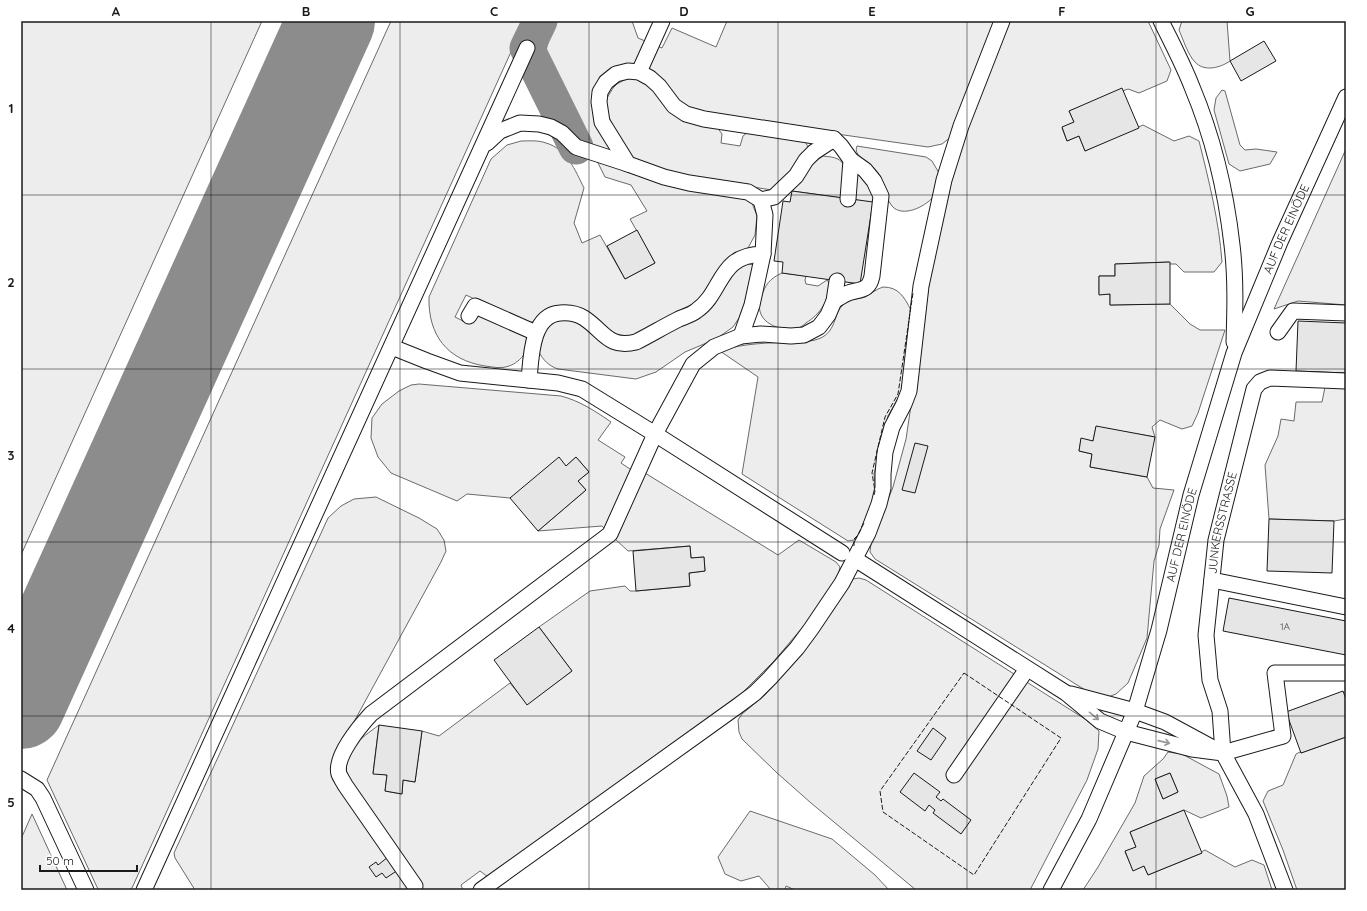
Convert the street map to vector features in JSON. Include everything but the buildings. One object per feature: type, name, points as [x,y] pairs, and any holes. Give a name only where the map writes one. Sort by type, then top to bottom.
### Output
[{"type":"street","points":[[639,72],[662,21]]},
{"type":"street","points":[[481,890],[755,693],[788,658],[812,629],[842,583],[848,556],[868,533],[879,504],[883,488],[885,452],[892,427],[909,392],[921,286],[944,180],[961,126],[1002,21]]},
{"type":"street","points":[[1160,21],[1192,87],[1207,128],[1218,167],[1227,208],[1232,246],[1235,287],[1234,354]]},
{"type":"street","points":[[144,890],[527,48]]},
{"type":"street","points":[[628,164],[602,122],[599,102],[600,92],[606,82],[616,74],[628,71],[639,72],[650,78],[659,86],[674,106],[686,114],[704,119],[834,139],[842,146],[851,160],[866,170],[874,180],[881,196],[870,283],[865,288],[842,296],[834,302]]},
{"type":"street","name":"AUF DER EINÖDE","points":[[1051,890],[1089,819],[1135,711],[1159,630],[1192,495],[1234,354],[1280,242],[1310,179],[1346,97]]},
{"type":"street","points":[[482,147],[500,131],[520,123],[551,126],[562,133],[576,147],[664,177],[689,183],[748,192],[761,200],[765,215],[763,254],[752,305],[741,336]]},
{"type":"street","points":[[761,200],[774,197],[796,176],[806,160],[814,152],[834,139]]},
{"type":"street","points":[[848,199],[851,160]]},
{"type":"street","points":[[529,380],[532,350],[536,333],[549,316],[556,313],[567,312],[576,314],[583,318],[610,341],[617,344],[630,344],[676,320],[696,312],[709,299],[726,270],[732,264],[747,256],[763,254]]},
{"type":"street","points":[[415,886],[344,785],[338,772],[340,762],[347,745],[355,731],[370,714],[610,534],[655,434],[693,364],[714,346],[741,336],[761,334],[791,336],[804,335],[819,327],[828,315],[834,302],[837,280]]},
{"type":"street","points":[[469,316],[475,306],[536,333]]},
{"type":"street","points":[[1278,332],[1293,311],[1346,313]]},
{"type":"street","points":[[392,347],[427,362],[460,373],[558,383],[582,389],[1066,693],[1100,721],[1126,732],[1192,748],[1222,753],[1283,736],[1275,673],[1346,673]]},
{"type":"street","name":"JUNKERSSTRASSE","points":[[1285,890],[1256,814],[1222,753],[1220,711],[1210,680],[1206,635],[1216,540],[1254,389],[1260,382],[1270,378],[1346,381]]},
{"type":"street","points":[[1212,580],[1346,607]]},
{"type":"street","points":[[954,775],[1027,669]]},
{"type":"street","points":[[1066,693],[1135,711],[1165,722],[1222,753]]},
{"type":"street","points":[[21,779],[37,789],[43,798],[86,890]]},
{"type":"shaded area","points":[[21,21],[262,21],[21,555]]},
{"type":"shaded area","points":[[391,21],[525,21],[132,888],[129,890],[99,890],[47,780]]},
{"type":"shaded area","points":[[554,21],[632,21],[638,38],[662,48],[672,28],[716,47],[727,21],[996,21],[951,137],[942,144],[928,147],[697,114],[628,65],[622,65],[609,71],[596,86],[619,154],[589,145],[563,91],[546,50]]},
{"type":"shaded area","points":[[1009,21],[1148,21],[1171,70],[1167,81],[1139,93],[1128,89],[1069,111],[1074,122],[1062,128],[1067,141],[1079,136],[1085,151],[1143,125],[1174,141],[1189,136],[1199,141],[1219,231],[1222,262],[1214,272],[1184,272],[1176,264],[1170,264],[1169,262],[1115,264],[1115,276],[1099,276],[1099,294],[1110,294],[1110,305],[1170,304],[1190,324],[1200,330],[1225,330],[1198,413],[1192,426],[1182,429],[1160,420],[1152,427],[1155,437],[1096,427],[1093,441],[1081,439],[1079,451],[1092,454],[1090,467],[1147,477],[1153,488],[1174,490],[1160,529],[1159,545],[1154,561],[1147,638],[1128,683],[1116,694],[1108,697],[1097,697],[1082,688],[875,559],[870,552],[871,543],[893,487],[906,439],[932,265],[949,186],[974,107]]},
{"type":"shaded area","points":[[1182,21],[1227,21],[1230,61],[1222,66],[1212,68],[1203,67],[1195,62],[1186,47],[1179,30]]},
{"type":"shaded area","points":[[633,78],[644,80],[717,127],[722,134],[721,143],[740,146],[743,136],[748,132],[805,141],[808,147],[790,175],[772,190],[670,174],[633,159],[614,128],[607,113],[607,98],[613,88],[626,79]]},
{"type":"shaded area","points":[[1222,90],[1225,91],[1240,145],[1245,150],[1256,149],[1277,152],[1270,164],[1240,171],[1229,164],[1214,110],[1216,98]]},
{"type":"shaded area","points":[[521,141],[540,141],[546,143],[560,150],[570,161],[584,188],[574,223],[582,243],[600,235],[625,279],[655,263],[630,219],[647,211],[631,185],[605,177],[596,159],[741,195],[752,203],[757,216],[755,235],[748,248],[707,290],[696,304],[641,333],[621,339],[587,315],[525,323],[466,295],[455,317],[469,324],[475,314],[527,335],[528,340],[525,354],[518,361],[509,366],[497,368],[472,363],[450,352],[442,344],[432,323],[429,297],[491,159],[507,145]]},
{"type":"shaded area","points":[[857,146],[926,157],[932,161],[939,173],[933,197],[925,204],[913,210],[902,211],[896,209],[889,202],[881,177],[874,168],[859,156],[856,150]]},
{"type":"shaded area","points":[[1346,149],[1346,305],[1298,301],[1274,309]]},
{"type":"shaded area","points":[[823,156],[837,159],[843,164],[843,198],[792,191],[809,167]]},
{"type":"shaded area","points":[[857,170],[871,185],[877,206],[854,199]]},
{"type":"shaded area","points":[[746,264],[757,265],[757,268],[739,318],[733,327],[716,339],[685,352],[656,372],[636,379],[558,369],[542,358],[539,352],[544,331],[554,321],[568,318],[583,323],[598,337],[648,343],[731,272]]},
{"type":"shaded area","points":[[782,273],[806,276],[806,284],[818,286],[827,280],[829,283],[828,295],[820,311],[796,329],[774,326],[763,318],[760,312],[759,305],[766,285],[774,277]]},
{"type":"shaded area","points":[[883,287],[889,287],[897,291],[903,297],[911,310],[902,391],[888,416],[874,474],[876,493],[859,535],[854,540],[848,541],[742,474],[758,377],[720,351],[747,345],[807,342],[815,340],[828,333],[834,324],[840,308],[846,302],[865,297]]},
{"type":"shaded area","points":[[419,384],[561,396],[593,410],[611,422],[598,440],[625,457],[621,463],[633,471],[606,530],[602,526],[538,531],[586,490],[578,481],[589,472],[576,457],[566,466],[510,498],[467,494],[457,501],[391,473],[378,457],[371,438],[372,418],[382,404],[399,391],[411,385]]},
{"type":"shaded area","points":[[1325,387],[1346,388],[1346,519],[1334,521],[1269,519],[1265,465],[1278,436],[1281,419],[1294,421],[1296,402],[1322,402]]},
{"type":"shaded area","points":[[645,473],[778,555],[799,540],[836,562],[840,567],[838,577],[807,622],[774,661],[734,701],[488,877],[480,871],[461,885],[463,890],[422,890],[347,776],[346,767],[350,752],[359,740],[379,725],[373,773],[387,775],[385,791],[402,794],[403,780],[415,782],[422,731],[439,736],[510,683],[527,704],[572,671],[539,627],[590,591],[625,586],[630,591],[636,591],[690,586],[689,573],[705,571],[704,557],[691,558],[690,546],[628,551],[614,538]]},
{"type":"shaded area","points":[[376,497],[419,518],[437,529],[444,540],[446,551],[349,731],[335,762],[414,890],[195,890],[175,858],[174,853],[328,518],[341,506],[354,499]]},
{"type":"shaded area","points":[[859,578],[866,580],[1085,719],[1099,731],[1098,749],[1087,780],[1030,890],[916,890],[811,803],[742,739],[739,732],[738,720],[742,714],[765,695],[799,657],[827,618],[848,584],[853,579]]},
{"type":"shaded area","points":[[1346,737],[1346,890],[1297,890],[1263,801],[1268,791],[1283,785],[1296,754]]},
{"type":"shaded area","points":[[1168,752],[1182,754],[1219,774],[1227,796],[1229,807],[1201,818],[1184,810],[1130,832],[1136,847],[1125,852],[1133,870],[1144,866],[1148,875],[1202,853],[1201,852],[1205,850],[1235,867],[1252,860],[1264,865],[1272,890],[1083,890],[1135,803],[1144,776],[1163,759]],"holes":[[[1170,773],[1178,792],[1163,799],[1155,779]]]},
{"type":"shaded area","points":[[750,811],[832,839],[875,875],[889,890],[795,890],[786,886],[785,890],[771,890],[759,876],[741,881],[725,874],[718,857]]},
{"type":"shaded area","points":[[32,814],[67,890],[21,890],[21,839]]},
{"type":"taxiway","points":[[540,21],[527,48],[576,147]]},
{"type":"runway","points":[[21,705],[331,21]]},
{"type":"fence","points":[[874,495],[875,491],[872,473],[885,417],[898,394],[913,293]]},
{"type":"fence","points":[[854,546],[854,539],[858,535],[864,523]]},
{"type":"fence","points":[[964,673],[1061,738],[974,875],[883,812],[880,791],[964,673]]}]
